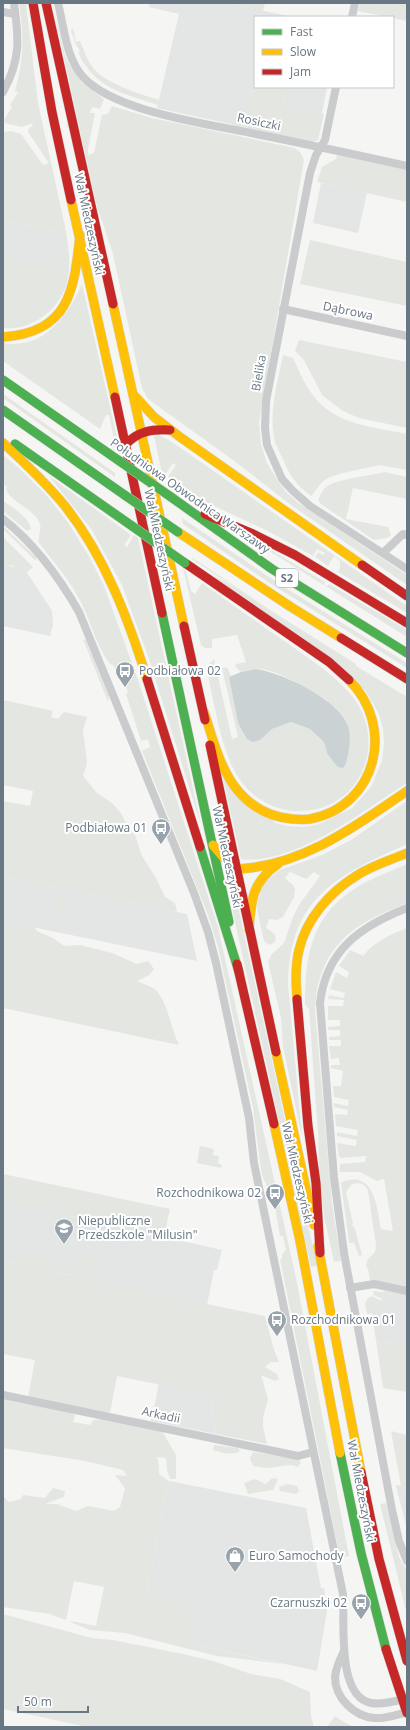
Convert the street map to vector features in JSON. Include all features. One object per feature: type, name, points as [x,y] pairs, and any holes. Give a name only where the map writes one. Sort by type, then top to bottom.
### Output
[{"type":"main road","name":"Wał Miedzeszyński","points":[[33,3],[52,112],[213,845],[239,972],[302,1248],[361,1553],[379,1626],[407,1712]]},
{"type":"main road","name":"Wał Miedzeszyński","points":[[46,3],[204,712],[220,798],[320,1253],[375,1539],[387,1590],[407,1660]]},
{"type":"main road","points":[[3,337],[34,331],[48,323],[61,310],[69,296],[73,284],[80,235]]},
{"type":"main road","name":"Południowa Obwodnica Warszawy","points":[[3,380],[272,569],[407,653]]},
{"type":"main road","points":[[133,394],[143,407],[170,430],[264,498],[407,596]]},
{"type":"main road","name":"S2","points":[[3,410],[178,532],[286,604],[407,679]]},
{"type":"main road","points":[[125,445],[132,437],[142,432],[154,429],[170,430]]},
{"type":"main road","points":[[3,436],[185,562],[330,665],[354,685],[369,708],[375,727],[376,749],[373,766],[359,791],[338,810],[323,816],[297,820],[275,816],[256,807],[243,796],[233,784],[224,765],[204,712]]},
{"type":"main road","points":[[3,443],[37,475],[65,506],[91,544],[113,585],[153,698],[239,972]]},
{"type":"main road","points":[[171,497],[295,555],[407,623]]},
{"type":"main road","points":[[213,845],[229,864],[236,869],[280,862],[306,854],[329,843],[407,791]]},
{"type":"main road","points":[[320,1253],[316,1183],[308,1126],[298,1016],[296,976],[299,950],[304,934],[314,916],[332,893],[358,875],[407,853]]},
{"type":"main road","points":[[249,930],[252,895],[255,887],[265,873],[280,862]]},
{"type":"street","points":[[3,92],[12,74],[16,61],[18,41],[14,3]]},
{"type":"street","name":"Rosiczki","points":[[58,3],[69,48],[77,69],[90,84],[108,96],[153,112],[407,166]]},
{"type":"street","points":[[352,16],[355,3]]},
{"type":"street","points":[[3,12],[15,14]]},
{"type":"street","name":"Bielika","points":[[336,88],[325,140],[320,148],[310,173],[275,348],[265,415],[267,445],[282,479],[293,492],[310,506],[407,568]]},
{"type":"street","name":"Dąbrowa","points":[[284,309],[407,336]]},
{"type":"street","points":[[3,519],[28,541],[43,558],[60,580],[79,612],[194,893],[208,932],[249,1118],[254,1162],[343,1594],[344,1651],[350,1685],[362,1699],[375,1704],[404,1699]]},
{"type":"street","points":[[383,553],[403,534],[407,535]]},
{"type":"street","points":[[407,908],[365,928],[347,943],[331,966],[325,980],[321,996],[321,1023],[334,1178],[343,1247],[392,1510],[399,1542],[407,1561]]},
{"type":"street","points":[[350,1288],[374,1284],[407,1291]]},
{"type":"street","name":"Arkadii","points":[[3,1395],[298,1456],[313,1452]]},
{"type":"street","points":[[344,1651],[337,1665],[335,1678],[338,1690],[349,1706],[360,1714],[374,1718],[407,1712]]},
{"type":"shaded area","points":[[19,3],[26,3],[38,103],[66,231],[69,266],[65,288],[60,298],[45,315],[35,322],[25,326],[3,328],[3,258],[61,270],[61,233],[3,220],[3,132],[11,131],[21,134],[43,165],[49,163],[28,132],[29,128],[33,126],[32,123],[22,127],[5,123],[4,120],[12,107],[10,105],[18,92],[15,91],[22,57],[22,26]]},
{"type":"shaded area","points":[[52,3],[65,55],[69,64],[82,83],[104,99],[100,109],[93,107],[91,109],[90,113],[95,113],[88,155],[94,153],[102,115],[108,114],[112,106],[152,118],[295,148],[300,152],[304,160],[259,423],[261,444],[267,463],[286,492],[297,502],[407,575],[407,585],[291,505],[233,460],[148,399],[142,388],[113,254],[96,203]]},
{"type":"shaded area","points":[[150,3],[226,3],[288,16],[254,16],[254,85],[244,127],[157,108],[179,14],[149,7]]},
{"type":"shaded area","points":[[226,3],[265,3],[263,11]]},
{"type":"shaded area","points":[[360,3],[407,3],[407,21],[394,18],[394,16],[382,16],[358,11]]},
{"type":"shaded area","points":[[73,28],[76,42],[80,41],[89,63],[94,69],[115,84],[159,100],[158,105],[111,88],[92,74],[78,52],[80,52],[71,31]]},
{"type":"shaded area","points":[[254,85],[254,88],[286,88],[283,105],[324,114],[318,140],[311,142],[244,127]]},
{"type":"shaded area","points":[[286,88],[327,88],[322,114],[283,105]]},
{"type":"shaded area","points":[[337,155],[407,170],[407,202],[317,182],[322,167],[336,159]]},
{"type":"shaded area","points":[[321,183],[367,193],[358,233],[313,223]]},
{"type":"shaded area","points":[[3,220],[61,233],[61,271],[3,258]]},
{"type":"shaded area","points":[[310,240],[407,262],[407,306],[300,284]]},
{"type":"shaded area","points":[[82,284],[118,442],[114,439],[109,415],[106,415],[100,429],[3,361],[3,343],[17,344],[42,336],[61,319],[69,308]]},
{"type":"shaded area","points":[[299,340],[407,362],[407,428],[359,418],[343,411],[322,395],[304,360],[295,351]]},
{"type":"shaded area","points":[[283,355],[293,358],[308,388],[327,410],[339,417],[365,426],[407,434],[407,470],[379,465],[328,478],[322,482],[311,496],[301,488],[287,468],[276,445],[274,437],[273,406]]},
{"type":"shaded area","points":[[3,394],[115,473],[115,477],[3,398]]},
{"type":"shaded area","points":[[159,435],[172,442],[407,606],[407,613],[338,572],[340,568],[340,561],[334,556],[328,566],[315,557],[318,552],[323,555],[325,553],[317,549],[313,556],[268,531],[208,503],[168,477],[176,465],[173,463],[165,475],[162,473],[154,436]]},
{"type":"shaded area","points":[[3,455],[19,468],[47,496],[69,524],[90,558],[104,586],[138,680],[218,927],[296,1278],[349,1556],[340,1558],[280,1259],[282,1259],[282,1254],[286,1250],[283,1236],[280,1236],[273,1195],[271,1196],[262,1175],[253,1108],[218,947],[208,915],[142,751],[150,747],[148,739],[141,741],[126,694],[128,692],[125,684],[122,685],[119,674],[105,657],[82,604],[73,588],[39,543],[40,524],[34,514],[9,495],[6,490],[7,487],[3,484]]},
{"type":"shaded area","points":[[385,472],[407,477],[407,499],[353,488],[346,519],[388,527],[391,535],[387,538],[374,540],[321,504],[318,500],[324,489],[329,485],[348,479]]},
{"type":"shaded area","points":[[49,476],[131,535],[124,545],[127,547],[134,535],[138,538],[201,825],[149,659],[122,585],[92,530]]},
{"type":"shaded area","points":[[3,501],[24,517],[31,529],[27,531],[3,511]]},
{"type":"shaded area","points":[[182,518],[281,585],[407,663],[407,668],[271,584],[183,524]]},
{"type":"shaded area","points":[[3,526],[36,557],[36,561],[3,529]]},
{"type":"shaded area","points":[[3,537],[33,567],[27,572],[16,569],[13,566],[3,564]]},
{"type":"shaded area","points":[[266,549],[269,549],[325,582],[324,585],[327,586],[329,584],[407,630],[407,637]]},
{"type":"shaded area","points":[[193,558],[270,610],[356,664],[356,666],[407,697],[407,783],[350,821],[305,845],[283,854],[262,859],[241,859],[223,778],[276,823],[301,827],[317,825],[352,808],[371,787],[382,761],[384,743],[383,729],[379,714],[365,690],[211,574],[237,589],[192,559]]},
{"type":"shaded area","points":[[3,564],[26,571],[52,611],[53,625],[50,636],[3,626]]},
{"type":"shaded area","points":[[183,568],[186,571],[191,591],[195,594],[202,583],[326,671],[349,692],[355,700],[362,712],[368,731],[368,752],[360,775],[347,793],[330,804],[310,810],[289,810],[268,804],[250,791],[235,772],[229,760],[221,734],[206,667],[214,659],[232,739],[238,737],[222,668],[227,667],[231,676],[229,677],[238,723],[260,740],[272,729],[291,722],[310,729],[324,742],[327,753],[327,700],[293,680],[273,672],[256,669],[241,672],[235,666],[236,664],[246,662],[237,635],[212,639],[212,648],[205,648],[201,645]]},
{"type":"shaded area","points":[[83,639],[86,640],[109,696],[108,702]]},
{"type":"shaded area","points":[[256,669],[280,676],[308,689],[322,697],[342,716],[348,726],[350,737],[347,759],[343,768],[338,767],[332,760],[327,753],[324,742],[310,729],[291,722],[272,729],[260,740],[253,742],[247,739],[238,723],[229,677],[241,672]]},
{"type":"shaded area","points":[[3,700],[53,711],[51,717],[58,719],[64,712],[87,717],[83,730],[87,763],[83,776],[96,792],[113,804],[121,813],[130,831],[135,835],[142,856],[156,878],[165,897],[175,903],[177,912],[3,877],[3,801],[30,806],[33,791],[3,785]]},
{"type":"shaded area","points":[[407,801],[407,844],[359,867],[339,879],[322,893],[308,910],[297,930],[291,954],[288,984],[302,1137],[283,1047],[281,1018],[268,962],[271,955],[284,943],[299,905],[320,876],[314,872],[306,879],[290,872],[285,878],[293,885],[295,889],[294,897],[283,917],[277,920],[269,919],[266,928],[274,934],[276,939],[269,945],[264,941],[257,909],[257,903],[263,883],[280,870],[322,855],[351,840]]},
{"type":"shaded area","points":[[407,864],[407,903],[364,923],[342,940],[333,951],[325,965],[317,988],[315,1011],[332,1203],[341,1261],[334,1262],[324,1216],[319,1168],[309,1009],[305,1005],[307,968],[314,936],[321,922],[331,909],[343,897],[359,886]]},
{"type":"shaded area","points":[[3,877],[187,914],[197,961],[3,921]]},
{"type":"shaded area","points":[[232,879],[317,1266],[311,1267],[230,899],[228,880]]},
{"type":"shaded area","points":[[58,895],[68,898],[65,911],[55,908]]},
{"type":"shaded area","points":[[3,921],[34,927],[37,931],[53,938],[64,946],[80,945],[112,953],[137,964],[148,961],[154,969],[149,975],[137,981],[150,986],[160,995],[164,1002],[179,1045],[3,1008]]},
{"type":"shaded area","points":[[407,928],[407,1288],[370,1280],[366,1266],[368,1259],[375,1252],[376,1245],[368,1191],[364,1185],[360,1183],[352,1184],[346,1192],[353,1224],[351,1227],[354,1226],[362,1255],[359,1256],[354,1243],[349,1243],[341,1183],[353,1179],[361,1181],[368,1186],[372,1193],[376,1202],[381,1229],[393,1231],[384,1179],[377,1181],[360,1172],[340,1172],[340,1164],[365,1162],[366,1156],[341,1158],[339,1156],[337,1143],[356,1146],[357,1140],[337,1136],[337,1132],[357,1136],[358,1130],[336,1126],[335,1114],[347,1115],[348,1110],[334,1107],[334,1103],[348,1106],[349,1100],[334,1097],[333,1086],[341,1086],[343,1071],[331,1068],[331,1065],[340,1065],[339,1058],[331,1059],[329,1046],[341,1046],[341,1040],[329,1040],[329,1037],[340,1036],[340,1030],[328,1030],[328,1027],[340,1026],[340,1020],[328,1020],[328,1006],[343,1006],[344,1000],[328,999],[329,995],[344,998],[345,993],[330,989],[336,972],[347,978],[349,972],[339,966],[350,950],[363,956],[367,951],[383,939]]},
{"type":"shaded area","points":[[200,1146],[214,1149],[213,1155],[219,1156],[218,1163],[222,1165],[221,1168],[197,1163]]},
{"type":"shaded area","points":[[3,1174],[170,1209],[164,1237],[3,1201]]},
{"type":"shaded area","points":[[3,1201],[222,1250],[217,1270],[214,1270],[207,1305],[3,1261]]},
{"type":"shaded area","points":[[31,1253],[56,1258],[53,1272],[265,1316],[274,1350],[279,1362],[271,1362],[265,1367],[277,1374],[279,1379],[275,1381],[261,1375],[268,1399],[263,1418],[263,1427],[267,1444],[216,1434],[210,1395],[117,1376],[110,1413],[28,1397],[35,1360],[3,1354],[3,1261],[17,1264],[21,1259]]},
{"type":"shaded area","points":[[83,1255],[93,1257],[94,1260],[90,1277],[66,1272],[70,1264]]},
{"type":"shaded area","points":[[373,1291],[407,1294],[407,1298],[388,1294],[382,1299],[374,1295]]},
{"type":"shaded area","points":[[388,1294],[407,1298],[407,1347],[376,1340],[371,1309]]},
{"type":"shaded area","points":[[372,1296],[381,1301],[371,1309],[372,1313],[367,1314],[365,1303],[368,1298]]},
{"type":"shaded area","points":[[376,1340],[407,1347],[407,1392],[383,1388]]},
{"type":"shaded area","points":[[159,1384],[210,1395],[216,1434],[151,1421]]},
{"type":"shaded area","points":[[3,1399],[24,1404],[41,1405],[71,1412],[75,1415],[73,1422],[90,1425],[93,1420],[103,1419],[162,1431],[176,1455],[176,1479],[170,1479],[167,1470],[166,1458],[157,1457],[159,1474],[169,1481],[146,1595],[196,1605],[188,1643],[284,1664],[217,1656],[125,1633],[90,1630],[70,1622],[96,1626],[104,1587],[74,1581],[66,1620],[50,1614],[3,1607],[3,1496],[9,1502],[21,1499],[23,1495],[45,1498],[53,1488],[65,1491],[64,1497],[45,1504],[57,1504],[76,1511],[88,1506],[114,1511],[120,1507],[125,1488],[115,1475],[127,1476],[123,1470],[85,1461],[3,1448]]},
{"type":"shaded area","points":[[391,1431],[407,1435],[407,1487],[401,1486]]},
{"type":"shaded area","points":[[214,1445],[238,1448],[240,1451],[230,1454],[223,1453],[213,1450]]},
{"type":"shaded area","points":[[253,1452],[299,1459],[301,1463],[298,1467],[291,1465],[267,1468],[253,1466],[250,1458]]},
{"type":"shaded area","points":[[272,1478],[278,1479],[273,1490],[248,1494],[244,1483],[255,1479],[266,1484]]},
{"type":"shaded area","name":"Euro Samochody","points":[[169,1481],[306,1508],[321,1588],[324,1588],[327,1611],[317,1671],[188,1643],[146,1595]]},
{"type":"shaded area","points":[[287,1484],[297,1486],[299,1491],[296,1494],[280,1491],[279,1487]]},
{"type":"shaded area","points":[[396,1485],[407,1487],[407,1529],[399,1498]]},
{"type":"shaded area","points":[[386,1503],[399,1557],[407,1571],[407,1615],[380,1504]]},
{"type":"shaded area","points":[[3,1614],[92,1638],[113,1640],[183,1654],[213,1661],[251,1674],[280,1679],[310,1692],[311,1716],[314,1727],[88,1727],[3,1709]]},
{"type":"shaded area","points":[[335,1716],[342,1721],[354,1727],[327,1727]]},
{"type":"traffic: fast","points":[[3,380],[118,460]]},
{"type":"traffic: fast","points":[[3,410],[126,496]]},
{"type":"traffic: fast","points":[[15,444],[132,526]]},
{"type":"traffic: fast","points":[[118,460],[171,497]]},
{"type":"traffic: fast","points":[[126,496],[178,532]]},
{"type":"traffic: fast","points":[[171,497],[272,569],[407,653]]},
{"type":"traffic: fast","points":[[132,526],[185,563]]},
{"type":"traffic: fast","points":[[162,613],[229,922]]},
{"type":"traffic: fast","points":[[200,847],[239,972]]},
{"type":"traffic: fast","points":[[340,1453],[361,1553],[386,1649]]},
{"type":"traffic: slow","points":[[71,200],[115,397]]},
{"type":"traffic: slow","points":[[3,337],[25,333],[42,327],[55,317],[64,305],[71,290],[78,255],[80,235]]},
{"type":"traffic: slow","points":[[113,304],[184,626]]},
{"type":"traffic: slow","points":[[133,394],[154,417],[180,437],[362,565]]},
{"type":"traffic: slow","points":[[3,443],[35,473],[65,506],[92,546],[114,589],[132,633],[147,679]]},
{"type":"traffic: slow","points":[[178,532],[291,607],[341,638]]},
{"type":"traffic: slow","points":[[204,712],[222,764],[232,783],[244,798],[270,814],[292,819],[310,819],[333,811],[351,798],[364,782],[372,762],[375,741],[372,720],[364,699],[349,680]]},
{"type":"traffic: slow","points":[[213,845],[229,864],[236,869],[260,867],[283,861],[305,853],[348,831],[407,791]]},
{"type":"traffic: slow","points":[[297,999],[296,968],[299,950],[307,928],[320,907],[337,890],[362,872],[407,853]]},
{"type":"traffic: slow","points":[[249,930],[254,892],[263,878],[278,864]]},
{"type":"traffic: slow","points":[[276,1052],[314,1225]]},
{"type":"traffic: slow","points":[[274,1124],[300,1241],[340,1453]]},
{"type":"traffic: slow","points":[[318,1246],[361,1472]]},
{"type":"traffic: jam","points":[[33,3],[52,112],[71,200]]},
{"type":"traffic: jam","points":[[46,3],[113,304]]},
{"type":"traffic: jam","points":[[115,397],[162,613]]},
{"type":"traffic: jam","points":[[125,445],[140,434],[157,430],[170,430]]},
{"type":"traffic: jam","points":[[205,514],[253,534],[295,555],[407,623]]},
{"type":"traffic: jam","points":[[185,563],[329,662],[349,680]]},
{"type":"traffic: jam","points":[[362,565],[407,596]]},
{"type":"traffic: jam","points":[[184,626],[205,720]]},
{"type":"traffic: jam","points":[[341,638],[407,679]]},
{"type":"traffic: jam","points":[[147,679],[200,847]]},
{"type":"traffic: jam","points":[[210,745],[276,1052]]},
{"type":"traffic: jam","points":[[237,964],[274,1124]]},
{"type":"traffic: jam","points":[[297,999],[308,1126],[316,1183],[320,1253]]},
{"type":"traffic: jam","points":[[361,1472],[379,1559],[407,1661]]},
{"type":"traffic: jam","points":[[386,1649],[407,1713]]},
{"type":"place","name":"Podbiałowa 02","points":[[125,688]]},
{"type":"place","name":"Podbiałowa 01","points":[[161,845]]},
{"type":"place","name":"Rozchodnikowa 02","points":[[275,1210]]},
{"type":"place","name":"Niepubliczne Przedszkole \"Milusin\"","points":[[64,1245]]},
{"type":"place","name":"Rozchodnikowa 01","points":[[277,1337]]},
{"type":"place","name":"Euro Samochody","points":[[235,1573]]},
{"type":"place","name":"Czarnuszki 02","points":[[361,1620]]}]
